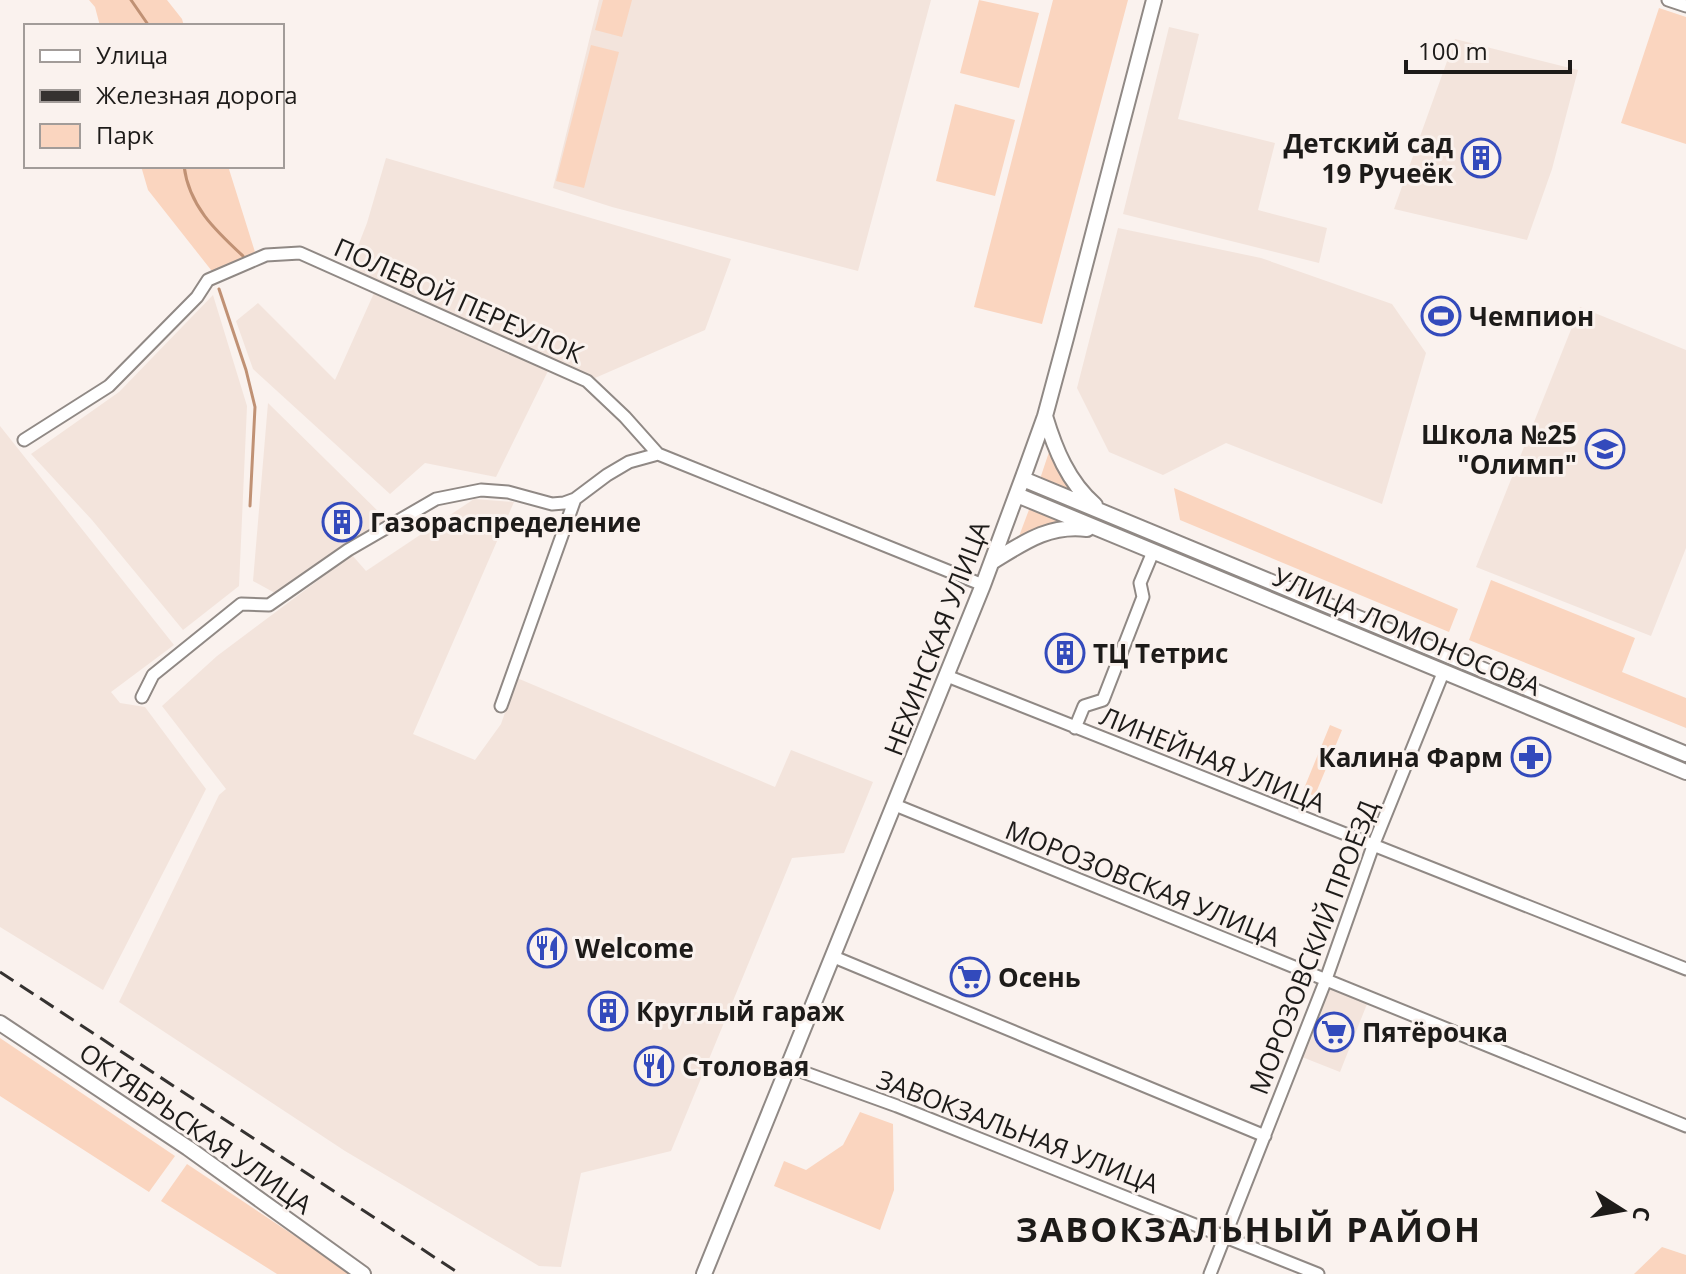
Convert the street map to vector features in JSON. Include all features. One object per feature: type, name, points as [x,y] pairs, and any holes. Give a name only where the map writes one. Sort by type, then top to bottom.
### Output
[{"type":"main road","name":"НЕХИНСКАЯ УЛИЦА","points":[[704,1274],[947,676],[1023,479],[1045,416],[1154,0]]},
{"type":"main road","name":"УЛИЦА ЛОМОНОСОВА","points":[[1045,416],[1059,456],[1076,484],[1087,498],[1112,516]]},
{"type":"main road","name":"УЛИЦА ЛОМОНОСОВА","points":[[1023,479],[1686,754]]},
{"type":"main road","name":"УЛИЦА ЛОМОНОСОВА","points":[[1017,495],[1686,772]]},
{"type":"main road","name":"УЛИЦА ЛОМОНОСОВА","points":[[992,562],[1028,539],[1057,529],[1082,528],[1110,534]]},
{"type":"main road","points":[[1276,603],[1283,587]]},
{"type":"main road","name":"ОКТЯБРЬСКАЯ УЛИЦА","points":[[0,1023],[188,1148],[363,1274]]},
{"type":"street","points":[[1668,0],[1686,6]]},
{"type":"street","name":"ПОЛЕВОЙ ПЕРЕУЛОК","points":[[24,440],[109,386],[192,302],[208,280],[266,255],[300,253],[587,381],[658,454],[983,585]]},
{"type":"street","points":[[142,697],[153,675],[241,604],[269,605],[348,550],[436,499],[481,490],[508,492],[552,504],[575,499],[629,462],[658,454]]},
{"type":"street","points":[[501,706],[575,499]]},
{"type":"street","points":[[1075,728],[1084,706],[1103,700],[1143,597],[1140,583],[1153,552]]},
{"type":"street","name":"МОРОЗОВСКИЙ ПРОЕЗД","points":[[1210,1274],[1325,982],[1373,846],[1443,673]]},
{"type":"street","name":"ЛИНЕЙНАЯ УЛИЦА","points":[[947,676],[1686,969]]},
{"type":"street","name":"МОРОЗОВСКАЯ УЛИЦА","points":[[895,805],[1686,1126]]},
{"type":"street","points":[[834,957],[1265,1136]]},
{"type":"street","name":"ЗАВОКЗАЛЬНАЯ УЛИЦА","points":[[789,1067],[897,1106],[1318,1274]]},
{"type":"shaded area","points":[[599,0],[931,0],[858,271],[612,207],[553,188]]},
{"type":"shaded area","points":[[1169,27],[1199,34],[1178,119],[1275,143],[1258,210],[1327,228],[1319,263],[1123,214]]},
{"type":"shaded area","points":[[1455,39],[1578,70],[1552,169],[1527,240],[1394,209]]},
{"type":"shaded area","points":[[386,158],[731,259],[705,330],[595,378],[349,269],[367,223]]},
{"type":"shaded area","points":[[1118,228],[1261,258],[1392,304],[1426,353],[1382,504],[1226,443],[1163,475],[1109,452],[1077,388]]},
{"type":"shaded area","points":[[374,293],[548,371],[496,477],[425,463],[390,494],[253,369],[236,321],[258,303],[335,380]]},
{"type":"shaded area","points":[[213,295],[247,406],[239,586],[183,630],[92,520],[31,454],[119,392]]},
{"type":"shaded area","name":"Школа №25 \"Олимп\"","points":[[1580,307],[1686,350],[1686,548],[1651,636],[1476,567]]},
{"type":"shaded area","points":[[268,403],[386,519],[275,593],[253,581]]},
{"type":"shaded area","points":[[0,426],[174,645],[111,692],[120,703],[145,707],[206,789],[103,990],[0,927]]},
{"type":"shaded area","points":[[474,499],[514,502],[413,734],[475,760],[501,724],[517,678],[775,787],[791,750],[873,782],[844,853],[792,858],[671,1151],[581,1173],[561,1267],[539,1266],[345,1151],[119,1002],[219,795],[226,789],[162,706],[217,656],[352,555],[366,571]]},
{"type":"shaded area","points":[[1328,988],[1367,1004],[1340,1072],[1302,1057]]},
{"type":"green space","points":[[89,0],[167,0],[183,24],[99,24],[95,7]]},
{"type":"green space","points":[[603,0],[632,0],[622,37],[595,30]]},
{"type":"green space","points":[[979,0],[1039,13],[1019,88],[960,73]]},
{"type":"green space","points":[[1053,0],[1128,0],[1042,324],[974,307]]},
{"type":"green space","points":[[1659,8],[1686,17],[1686,144],[1621,123]]},
{"type":"green space","points":[[591,45],[619,52],[584,188],[556,181]]},
{"type":"green space","points":[[955,104],[1015,120],[995,196],[936,181]]},
{"type":"green space","points":[[142,168],[229,168],[255,252],[215,275],[148,190]]},
{"type":"green space","points":[[1050,449],[1076,494],[1040,479]]},
{"type":"green space","points":[[1174,488],[1458,609],[1449,632],[1180,520]]},
{"type":"green space","points":[[1050,497],[1272,589],[1270,594],[1048,502]]},
{"type":"green space","points":[[1030,507],[1068,522],[1018,539]]},
{"type":"green space","points":[[1491,580],[1635,638],[1622,672],[1686,698],[1686,728],[1469,640]]},
{"type":"green space","points":[[1287,595],[1686,760],[1686,766],[1285,600]]},
{"type":"green space","points":[[1330,725],[1342,730],[1313,800],[1314,796],[1303,791]]},
{"type":"green space","points":[[0,1038],[175,1156],[149,1192],[0,1096]]},
{"type":"green space","points":[[860,1112],[893,1124],[894,1190],[880,1230],[774,1186],[784,1161],[806,1170],[843,1145]]},
{"type":"green space","points":[[187,1164],[352,1274],[277,1274],[161,1201]]},
{"type":"green space","points":[[1662,1247],[1686,1255],[1686,1274],[1634,1274]]},
{"type":"waterway","points":[[131,0],[148,24]]},
{"type":"waterway","points":[[184,168],[197,205],[213,227],[243,256]]},
{"type":"waterway","points":[[219,289],[255,407],[250,506]]},
{"type":"railway","points":[[0,972],[460,1274]]},
{"type":"place","name":"Детский сад 19 Ручеёк","points":[[1481,158]]},
{"type":"place","name":"Чемпион","points":[[1441,316]]},
{"type":"place","name":"Школа №25 \"Олимп\"","points":[[1605,449]]},
{"type":"place","name":"Газораспределение","points":[[342,522]]},
{"type":"place","name":"ТЦ Тетрис","points":[[1065,653]]},
{"type":"place","name":"Калина Фарм","points":[[1531,757]]},
{"type":"place","name":"Welcome","points":[[547,948]]},
{"type":"place","name":"Осень","points":[[970,977]]},
{"type":"place","name":"Круглый гараж","points":[[608,1011]]},
{"type":"place","name":"Пятёрочка","points":[[1334,1032]]},
{"type":"place","name":"Столовая","points":[[654,1066]]},
{"type":"district","name":"ЗАВОКЗАЛЬНЫЙ РАЙОН","points":[[1249,1229]]}]
